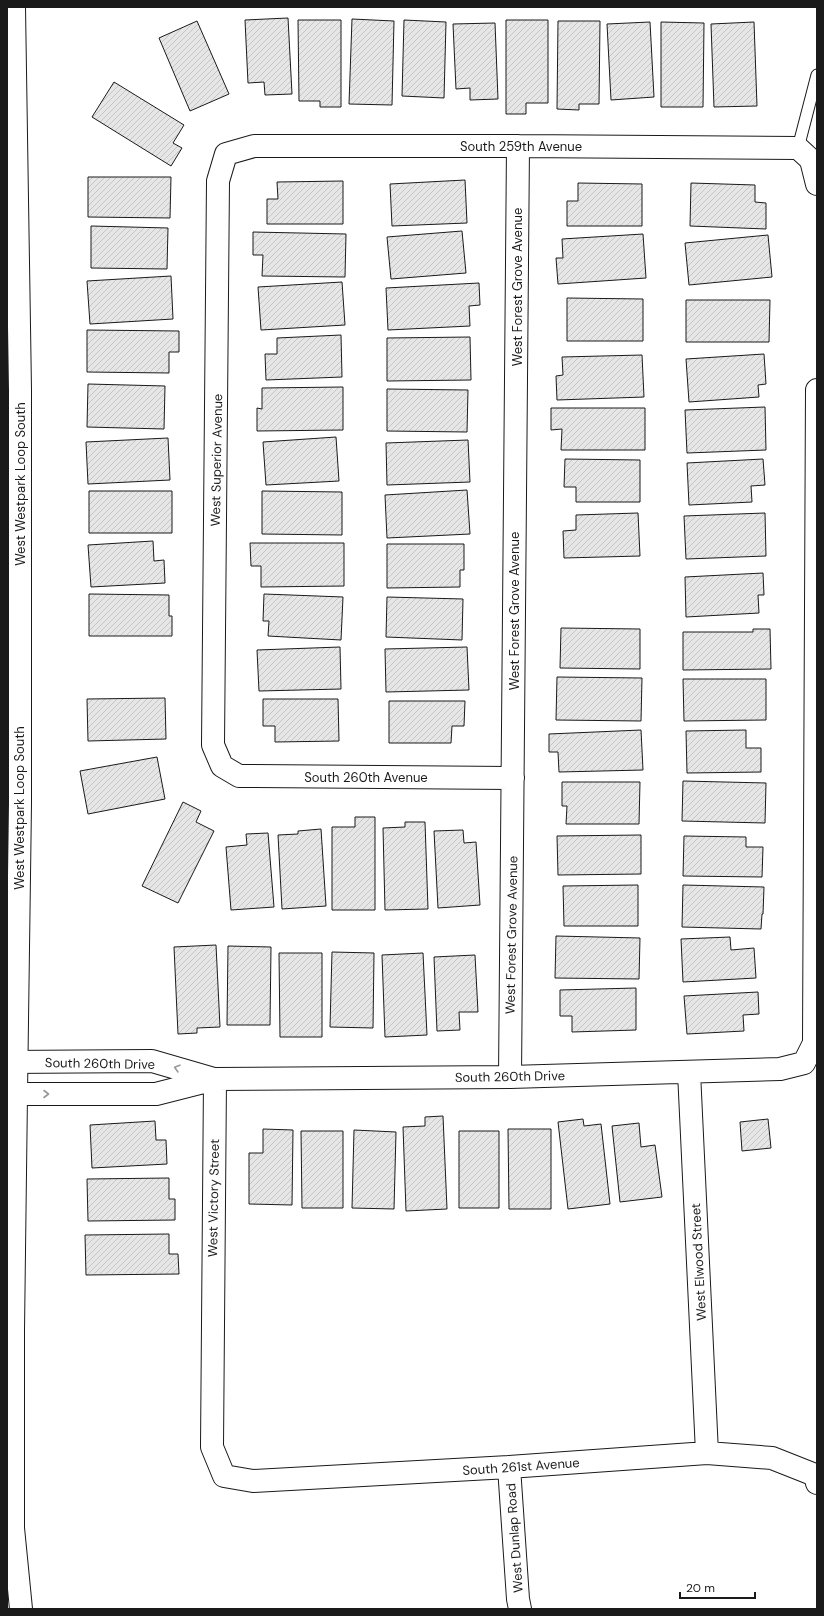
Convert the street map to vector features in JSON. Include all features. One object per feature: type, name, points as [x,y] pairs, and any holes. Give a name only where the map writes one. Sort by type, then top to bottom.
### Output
[{"type":"street","name":"West Westpark Loop South","points":[[14,7],[20,390],[20,803],[11,1062],[12,1330],[13,1528],[21,1609]]},
{"type":"street","name":"South 259th Avenue","points":[[226,154],[254,146],[518,146],[805,154]]},
{"type":"street","name":"West Forest Grove Avenue","points":[[510,1077],[518,146]]},
{"type":"street","name":"West Superior Avenue","points":[[222,766],[213,745],[213,737],[218,181],[226,154]]},
{"type":"street","points":[[805,154],[817,184]]},
{"type":"street","name":"South 260th Drive","points":[[11,1094],[156,1094],[215,1079],[510,1077],[780,1069],[804,1063],[814,1044],[817,390]]},
{"type":"street","name":"South 260th Avenue","points":[[222,766],[239,776],[513,778]]},
{"type":"street","name":"South 260th Drive","points":[[11,1062],[152,1061],[215,1079]]},
{"type":"street","name":"West Elwood Street","points":[[689,1072],[707,1453]]},
{"type":"street","name":"West Victory Street","points":[[215,1079],[212,1447],[224,1476]]},
{"type":"street","name":"South 261st Avenue","points":[[224,1476],[253,1480],[509,1467],[707,1453],[772,1458],[816,1479]]},
{"type":"street","name":"West Dunlap Road","points":[[509,1467],[518,1599],[520,1609]]},
{"type":"lane","points":[[805,154],[817,75]]},
{"type":"building","points":[[288,18],[292,94],[265,95],[264,82],[248,83],[245,20]]},
{"type":"building","points":[[352,19],[394,21],[392,105],[349,104]]},
{"type":"building","points":[[298,20],[341,20],[341,107],[320,107],[320,101],[299,101]]},
{"type":"building","points":[[404,20],[446,22],[444,98],[402,96]]},
{"type":"building","points":[[506,20],[548,20],[548,103],[526,103],[526,114],[506,114]]},
{"type":"building","points":[[197,21],[229,94],[190,111],[159,38]]},
{"type":"building","points":[[558,21],[600,21],[599,104],[579,104],[579,110],[557,109]]},
{"type":"building","points":[[650,22],[654,97],[611,100],[607,24]]},
{"type":"building","points":[[661,22],[704,23],[703,107],[661,107]]},
{"type":"building","points":[[754,22],[757,106],[714,107],[711,24]]},
{"type":"building","points":[[495,23],[498,99],[470,100],[470,88],[456,89],[453,24]]},
{"type":"building","points":[[114,82],[184,125],[173,143],[182,148],[171,166],[92,117]]},
{"type":"building","points":[[88,177],[171,177],[170,218],[88,217]]},
{"type":"building","points":[[465,180],[467,223],[392,226],[390,184]]},
{"type":"building","points":[[343,181],[343,224],[267,224],[267,199],[278,199],[277,182]]},
{"type":"building","points":[[578,183],[642,184],[642,226],[567,226],[567,201],[578,201]]},
{"type":"building","points":[[691,183],[755,185],[755,202],[766,203],[766,229],[690,226]]},
{"type":"building","points":[[91,226],[168,228],[167,269],[91,268]]},
{"type":"building","points":[[462,231],[466,273],[391,279],[387,237]]},
{"type":"building","points":[[253,232],[346,234],[345,277],[262,276],[263,255],[253,255]]},
{"type":"building","points":[[643,234],[646,278],[558,284],[556,258],[563,258],[562,239]]},
{"type":"building","points":[[768,235],[772,277],[689,285],[685,243]]},
{"type":"building","points":[[171,276],[173,319],[90,324],[87,281]]},
{"type":"building","points":[[342,282],[345,325],[261,330],[258,287]]},
{"type":"building","points":[[479,283],[480,305],[469,306],[470,326],[388,330],[386,288]]},
{"type":"building","points":[[567,298],[643,299],[643,341],[567,341]]},
{"type":"building","points":[[686,300],[770,300],[769,342],[686,342]]},
{"type":"building","points":[[87,330],[179,331],[179,352],[169,352],[169,373],[87,372]]},
{"type":"building","points":[[341,335],[342,377],[266,380],[265,354],[277,354],[277,338]]},
{"type":"building","points":[[470,337],[471,380],[387,381],[387,338]]},
{"type":"building","points":[[764,354],[766,384],[758,385],[759,397],[689,402],[686,359]]},
{"type":"building","points":[[642,355],[644,397],[557,400],[556,376],[563,375],[562,357]]},
{"type":"building","points":[[88,384],[165,386],[164,429],[87,427]]},
{"type":"building","points":[[343,387],[343,430],[257,431],[257,408],[262,409],[262,388]]},
{"type":"building","points":[[387,389],[468,390],[467,432],[387,431]]},
{"type":"building","points":[[765,407],[766,450],[687,453],[685,410]]},
{"type":"building","points":[[551,408],[645,408],[645,450],[561,450],[562,429],[551,430]]},
{"type":"building","points":[[336,437],[339,481],[266,485],[263,442]]},
{"type":"building","points":[[168,438],[170,480],[88,484],[86,442]]},
{"type":"building","points":[[468,440],[470,482],[387,485],[386,443]]},
{"type":"building","points":[[565,459],[640,460],[640,502],[576,502],[576,487],[564,487]]},
{"type":"building","points":[[763,459],[765,485],[751,486],[752,502],[689,505],[687,463]]},
{"type":"building","points":[[467,490],[470,534],[387,538],[385,495]]},
{"type":"building","points":[[89,491],[172,491],[172,533],[89,533]]},
{"type":"building","points":[[262,491],[342,492],[342,535],[262,534]]},
{"type":"building","points":[[638,513],[640,556],[564,558],[563,531],[576,530],[576,515]]},
{"type":"building","points":[[765,513],[766,556],[686,559],[684,516]]},
{"type":"building","points":[[153,541],[154,561],[164,560],[165,583],[91,587],[88,545]]},
{"type":"building","points":[[250,543],[344,543],[344,586],[261,587],[261,566],[251,566]]},
{"type":"building","points":[[387,544],[464,544],[464,570],[460,570],[460,587],[387,588]]},
{"type":"building","points":[[763,573],[764,595],[758,595],[759,613],[686,617],[685,577]]},
{"type":"building","points":[[89,594],[169,595],[169,616],[172,616],[172,636],[89,636]]},
{"type":"building","points":[[264,594],[343,597],[341,640],[268,636],[269,621],[263,621]]},
{"type":"building","points":[[387,597],[463,599],[462,640],[386,637]]},
{"type":"building","points":[[561,628],[640,629],[640,669],[560,668]]},
{"type":"building","points":[[753,629],[770,629],[771,669],[683,670],[683,632],[753,632]]},
{"type":"building","points":[[340,647],[341,689],[259,691],[257,650]]},
{"type":"building","points":[[467,647],[469,690],[386,692],[385,649]]},
{"type":"building","points":[[557,677],[642,678],[641,721],[556,720]]},
{"type":"building","points":[[683,679],[766,679],[766,720],[684,721]]},
{"type":"building","points":[[165,698],[166,739],[88,741],[87,699]]},
{"type":"building","points":[[263,699],[338,699],[339,741],[275,742],[275,726],[263,726]]},
{"type":"building","points":[[389,701],[465,701],[464,726],[452,726],[451,743],[389,743]]},
{"type":"building","points":[[641,730],[643,770],[559,772],[558,752],[549,752],[549,734]]},
{"type":"building","points":[[746,730],[746,748],[761,748],[761,772],[687,773],[686,731]]},
{"type":"building","points":[[157,757],[165,799],[88,814],[80,771]]},
{"type":"building","points":[[683,781],[766,783],[765,823],[682,821]]},
{"type":"building","points":[[562,782],[640,782],[639,824],[566,824],[567,806],[562,806]]},
{"type":"building","points":[[183,802],[201,811],[196,822],[214,831],[178,903],[142,886]]},
{"type":"building","points":[[355,817],[375,817],[375,910],[332,910],[332,827],[355,827]]},
{"type":"building","points":[[405,822],[425,822],[428,909],[385,910],[383,828],[405,827]]},
{"type":"building","points":[[321,829],[326,906],[282,909],[278,835],[298,834],[298,831]]},
{"type":"building","points":[[463,830],[464,843],[476,842],[480,905],[438,908],[434,831]]},
{"type":"building","points":[[268,833],[274,907],[231,910],[226,847],[247,845],[246,834]]},
{"type":"building","points":[[641,835],[641,874],[558,875],[557,836]]},
{"type":"building","points":[[684,836],[746,837],[746,847],[763,847],[762,877],[683,876]]},
{"type":"building","points":[[638,885],[638,926],[564,926],[563,886]]},
{"type":"building","points":[[683,885],[764,887],[761,929],[682,927]]},
{"type":"building","points":[[556,936],[640,938],[639,979],[555,978]]},
{"type":"building","points":[[730,937],[731,950],[754,948],[756,978],[683,982],[681,939]]},
{"type":"building","points":[[216,945],[220,1027],[197,1028],[197,1033],[178,1034],[174,947]]},
{"type":"building","points":[[228,946],[271,947],[270,1025],[227,1025]]},
{"type":"building","points":[[332,952],[374,953],[373,1028],[330,1027]]},
{"type":"building","points":[[279,953],[322,953],[322,1037],[280,1037]]},
{"type":"building","points":[[423,953],[427,1035],[385,1037],[382,955]]},
{"type":"building","points":[[475,955],[478,1012],[459,1012],[460,1030],[437,1031],[434,957]]},
{"type":"building","points":[[636,988],[636,1030],[572,1032],[572,1016],[560,1016],[560,990]]},
{"type":"building","points":[[758,992],[759,1014],[743,1015],[744,1031],[687,1034],[684,996]]},
{"type":"building","points":[[443,1116],[447,1209],[406,1211],[403,1127],[425,1126],[425,1117]]},
{"type":"building","points":[[583,1119],[584,1126],[601,1124],[610,1204],[568,1209],[558,1122]]},
{"type":"building","points":[[768,1119],[771,1148],[742,1151],[740,1122]]},
{"type":"building","points":[[155,1121],[156,1140],[166,1140],[167,1164],[92,1168],[90,1125]]},
{"type":"building","points":[[639,1123],[641,1147],[655,1145],[662,1197],[620,1202],[612,1126]]},
{"type":"building","points":[[263,1129],[293,1130],[292,1205],[249,1204],[249,1153],[263,1153]]},
{"type":"building","points":[[508,1129],[551,1129],[551,1209],[509,1209]]},
{"type":"building","points":[[354,1130],[396,1132],[394,1209],[352,1208]]},
{"type":"building","points":[[301,1131],[343,1131],[343,1208],[302,1208]]},
{"type":"building","points":[[459,1131],[499,1131],[499,1208],[459,1208]]},
{"type":"building","points":[[169,1178],[169,1199],[175,1199],[175,1220],[88,1221],[87,1179]]},
{"type":"building","points":[[169,1234],[169,1254],[178,1254],[179,1274],[86,1275],[85,1235]]}]
